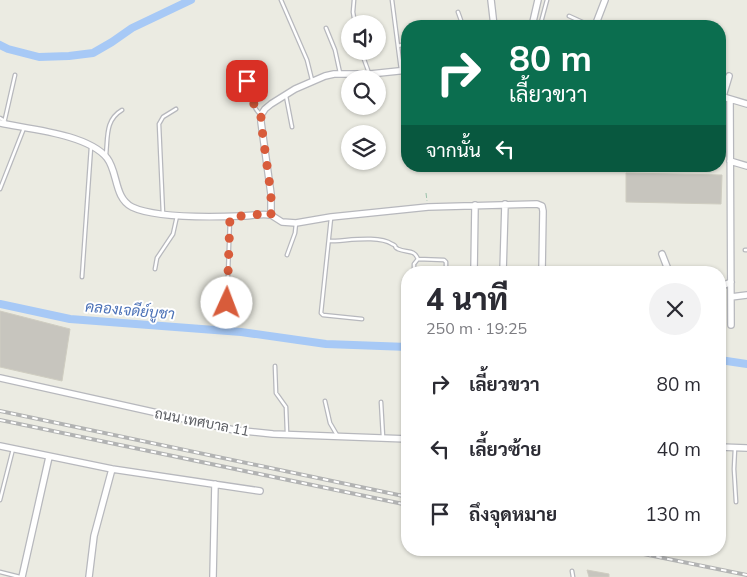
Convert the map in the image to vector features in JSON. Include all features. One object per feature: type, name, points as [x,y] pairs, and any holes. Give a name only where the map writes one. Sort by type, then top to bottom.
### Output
[{"type":"street","points":[[492,0],[494,20]]},
{"type":"street","points":[[533,20],[538,0]]},
{"type":"street","points":[[597,20],[605,0]]},
{"type":"street","points":[[386,72],[401,70]]},
{"type":"street","points":[[271,216],[271,194],[261,115],[271,104],[286,94],[312,82],[334,74],[340,74]]},
{"type":"street","points":[[726,85],[730,76]]},
{"type":"street","points":[[726,98],[747,104]]},
{"type":"street","points":[[730,99],[731,325]]},
{"type":"street","points":[[4,122],[24,128],[63,135],[91,145],[106,156],[113,168],[120,195],[125,202],[132,208],[163,214],[230,217],[263,214],[282,222],[296,223],[331,217],[428,207],[537,204],[542,206],[543,211],[542,266]]},
{"type":"street","points":[[730,161],[747,166]]},
{"type":"street","points":[[503,266],[505,204]]},
{"type":"street","points":[[474,266],[475,205]]},
{"type":"street","points":[[662,254],[667,266]]},
{"type":"street","points":[[726,284],[731,282]]},
{"type":"street","points":[[731,296],[747,295]]},
{"type":"street","name":"ถนน เทศบาล 11","points":[[0,378],[234,430],[401,439]]},
{"type":"street","points":[[0,446],[112,469],[260,491]]},
{"type":"street","points":[[726,448],[747,448]]},
{"type":"street","points":[[22,577],[49,457]]},
{"type":"street","points":[[89,577],[94,536],[112,469]]},
{"type":"street","points":[[213,577],[215,484]]},
{"type":"lane","points":[[281,0],[307,60],[312,82]]},
{"type":"lane","points":[[354,0],[354,15]]},
{"type":"lane","points":[[392,0],[401,58]]},
{"type":"lane","points":[[542,20],[547,0]]},
{"type":"lane","points":[[458,12],[461,20]]},
{"type":"lane","points":[[569,16],[578,20]]},
{"type":"lane","points":[[326,28],[335,50],[340,74]]},
{"type":"lane","points":[[242,65],[256,111],[261,115]]},
{"type":"lane","points":[[4,122],[16,75]]},
{"type":"lane","points":[[286,94],[292,127]]},
{"type":"lane","points":[[163,214],[159,124],[163,117],[176,109]]},
{"type":"lane","points":[[106,156],[109,124],[114,115],[122,110]]},
{"type":"lane","points":[[0,118],[4,122]]},
{"type":"lane","points":[[0,189],[24,128]]},
{"type":"lane","points":[[82,277],[91,145]]},
{"type":"lane","points":[[155,268],[157,258],[172,234],[178,215]]},
{"type":"lane","points":[[227,303],[230,217]]},
{"type":"lane","points":[[331,217],[321,313],[323,315],[362,319]]},
{"type":"lane","points":[[286,255],[296,233],[296,223]]},
{"type":"lane","points":[[329,241],[378,240],[393,244],[400,250],[413,252],[418,259]]},
{"type":"lane","points":[[414,266],[418,259]]},
{"type":"lane","points":[[418,259],[444,260],[446,266]]},
{"type":"lane","points":[[275,366],[276,393],[286,407],[287,434]]},
{"type":"lane","points":[[326,401],[330,423],[337,436]]},
{"type":"lane","points":[[381,402],[383,438]]},
{"type":"lane","points":[[735,448],[736,502]]},
{"type":"lane","points":[[0,500],[13,449]]},
{"type":"lane","points":[[572,571],[573,577]]},
{"type":"lane","points":[[0,572],[22,577]]},
{"type":"path","points":[[426,193],[428,207]]},
{"type":"building","points":[[626,173],[722,175],[721,204],[626,202]]},
{"type":"building","points":[[0,311],[70,329],[62,381],[0,367]]},
{"type":"building","points":[[587,570],[609,574],[609,577],[589,577]]},
{"type":"waterway","points":[[0,45],[39,57],[93,53],[132,28],[191,0]]},
{"type":"waterway","name":"คลองเจดีย์บูชา","points":[[0,304],[70,319],[241,332],[326,344],[401,347]]},
{"type":"waterway","name":"คลองเจดีย์บูชา","points":[[726,361],[747,364]]},
{"type":"railway","points":[[0,411],[401,496]]},
{"type":"railway","points":[[0,420],[401,504]]},
{"type":"railway","points":[[654,556],[747,575]]},
{"type":"route","points":[[227,303],[230,217],[263,214],[271,216],[271,194],[261,115],[256,111],[247,81]]}]
